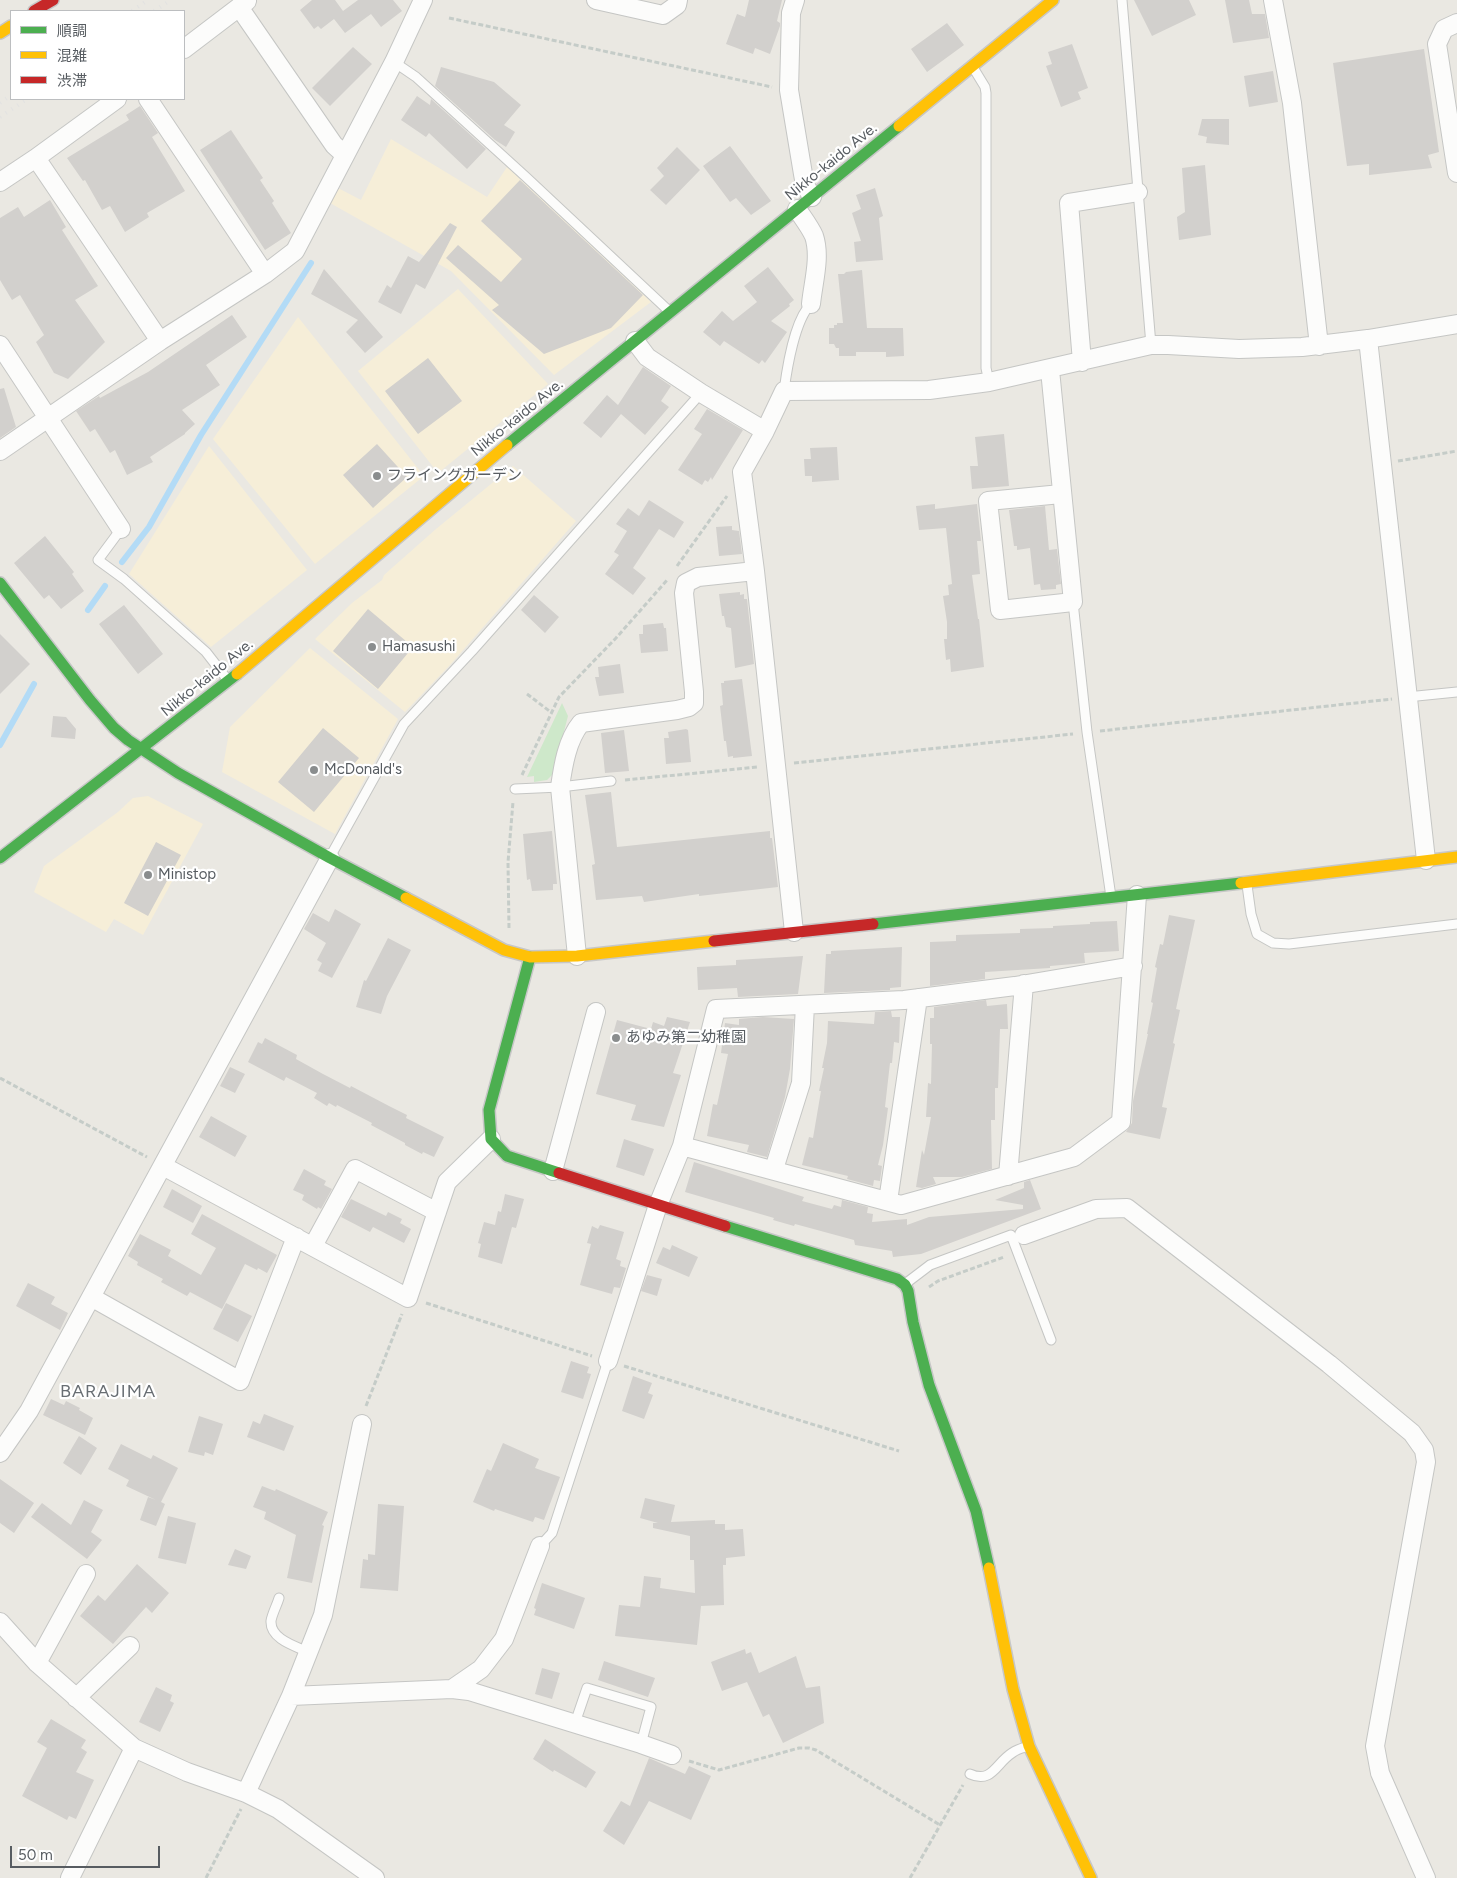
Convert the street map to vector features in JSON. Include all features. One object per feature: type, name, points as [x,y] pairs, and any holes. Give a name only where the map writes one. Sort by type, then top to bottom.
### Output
[{"type":"main road","points":[[37,6],[53,0]]},
{"type":"main road","name":"Nikko-kaido Ave.","points":[[0,858],[229,681],[457,486],[1053,0]]},
{"type":"main road","points":[[0,582],[114,728],[142,749],[178,773],[330,858],[504,950],[530,958],[577,956],[1137,895],[1457,857]]},
{"type":"main road","points":[[530,958],[489,1110],[491,1139],[507,1156],[897,1279],[905,1284],[930,1385],[976,1511],[984,1540],[1013,1689],[1029,1746],[1091,1878]]},
{"type":"street","points":[[0,451],[160,341],[265,274],[295,251],[394,62],[423,0]]},
{"type":"street","points":[[596,0],[663,15],[677,5],[678,0]]},
{"type":"street","points":[[795,0],[791,13],[790,90],[802,174],[805,185],[812,197]]},
{"type":"street","points":[[1273,0],[1292,103],[1319,346]]},
{"type":"street","points":[[185,48],[243,3],[334,145],[345,155]]},
{"type":"street","points":[[1457,24],[1444,29],[1438,44],[1457,173]]},
{"type":"street","points":[[0,182],[116,100]]},
{"type":"street","points":[[149,100],[265,274]]},
{"type":"street","points":[[36,158],[160,341]]},
{"type":"street","points":[[1082,362],[1069,203],[1138,192]]},
{"type":"street","points":[[797,209],[814,237],[816,249],[817,260],[810,304]]},
{"type":"street","points":[[794,932],[777,765],[742,472],[765,431],[784,391],[929,390],[989,382],[1050,370],[1151,345],[1239,349],[1319,346],[1457,324]]},
{"type":"street","points":[[1368,339],[1426,860]]},
{"type":"street","points":[[635,341],[647,357],[701,393],[765,431]]},
{"type":"street","points":[[0,344],[121,529]]},
{"type":"street","points":[[1050,370],[1073,602],[1000,610],[988,501],[1061,494]]},
{"type":"street","points":[[577,956],[560,787],[562,769],[575,731],[581,723],[677,710],[694,703],[684,593],[686,583],[698,577],[755,571]]},
{"type":"street","points":[[0,1453],[29,1411],[330,858]]},
{"type":"street","points":[[682,1146],[774,1169],[901,1205],[1074,1157],[1121,1122],[1137,895]]},
{"type":"street","points":[[608,1361],[658,1205],[682,1146],[716,1009],[918,998],[1024,984],[1133,966]]},
{"type":"street","points":[[1008,1176],[1024,984]]},
{"type":"street","points":[[888,1201],[918,998]]},
{"type":"street","points":[[774,1169],[801,1082],[805,1005]]},
{"type":"street","points":[[553,1171],[596,1012]]},
{"type":"street","points":[[163,1166],[408,1298],[447,1182],[491,1139]]},
{"type":"street","points":[[312,1246],[355,1169],[437,1212]]},
{"type":"street","points":[[1024,1235],[1096,1208],[1127,1208],[1329,1364],[1412,1433],[1424,1450],[1426,1462],[1375,1746],[1380,1773],[1426,1878]]},
{"type":"street","points":[[91,1297],[240,1381],[296,1237]]},
{"type":"street","points":[[247,1794],[291,1696],[323,1614],[362,1424]]},
{"type":"street","points":[[452,1689],[481,1669],[504,1639],[540,1546]]},
{"type":"street","points":[[37,1663],[86,1574]]},
{"type":"street","points":[[0,1622],[37,1663],[134,1748],[187,1772],[247,1794],[278,1809],[376,1878]]},
{"type":"street","points":[[76,1698],[130,1646]]},
{"type":"street","points":[[291,1696],[452,1689],[469,1691],[672,1755]]},
{"type":"street","points":[[70,1878],[134,1748]]},
{"type":"lane","points":[[1122,0],[1151,345]]},
{"type":"lane","points":[[394,62],[416,77],[519,170],[670,313]]},
{"type":"lane","points":[[971,65],[985,87],[986,93],[986,368],[989,382]]},
{"type":"lane","points":[[784,391],[787,371],[801,319],[804,310],[810,304]]},
{"type":"lane","points":[[330,858],[404,724],[472,651],[701,393]]},
{"type":"lane","points":[[121,529],[98,560],[124,579],[206,652],[229,681]]},
{"type":"lane","points":[[1073,602],[1087,732],[1111,897]]},
{"type":"lane","points":[[1407,697],[1457,692]]},
{"type":"lane","points":[[515,789],[560,787],[611,781]]},
{"type":"lane","points":[[1246,882],[1251,914],[1257,934],[1273,943],[1289,944],[1457,924]]},
{"type":"lane","points":[[905,1284],[930,1266],[1011,1235],[1051,1340]]},
{"type":"lane","points":[[540,1546],[552,1533],[608,1361]]},
{"type":"lane","points":[[279,1598],[271,1620],[272,1630],[279,1638],[308,1652]]},
{"type":"lane","points":[[575,1723],[587,1688],[633,1702],[651,1708],[641,1744]]},
{"type":"lane","points":[[970,1774],[978,1778],[987,1776],[1012,1752],[1029,1746]]},
{"type":"path","points":[[449,18],[790,90]]},
{"type":"path","points":[[1381,464],[1457,451]]},
{"type":"path","points":[[674,571],[742,472]]},
{"type":"path","points":[[504,950],[509,928],[508,862],[515,789],[559,697],[616,638],[670,576]]},
{"type":"path","points":[[527,694],[552,713]]},
{"type":"path","points":[[611,781],[1384,701],[1407,697]]},
{"type":"path","points":[[0,1078],[163,1166]]},
{"type":"path","points":[[362,1424],[368,1399],[408,1298],[899,1451]]},
{"type":"path","points":[[672,1755],[719,1770],[799,1748],[809,1748],[816,1750],[940,1825]]},
{"type":"path","points":[[910,1878],[970,1774]]},
{"type":"path","points":[[206,1878],[247,1794]]},
{"type":"shaded area","points":[[391,139],[487,197],[507,167],[651,302],[554,375],[451,271],[330,203],[338,188],[361,200]]},
{"type":"shaded area","points":[[458,289],[548,384],[438,473],[358,371]]},
{"type":"shaded area","points":[[298,317],[424,476],[315,564],[213,439]]},
{"type":"shaded area","points":[[209,446],[307,570],[211,647],[129,574]]},
{"type":"shaded area","points":[[513,466],[576,521],[450,665],[405,712],[315,639],[352,603],[382,580],[384,575],[436,529]]},
{"type":"shaded area","points":[[310,648],[398,719],[335,834],[222,772],[230,727]]},
{"type":"shaded area","points":[[148,796],[203,824],[143,935],[114,919],[106,932],[34,892],[44,866],[118,812],[133,798]]},
{"type":"green space","points":[[562,703],[568,716],[553,774],[547,780],[534,782],[534,776],[527,777]]},
{"type":"building","points":[[312,0],[335,0],[343,11],[358,0],[393,0],[402,11],[381,27],[371,14],[345,33],[334,19],[321,29],[318,26],[314,29],[300,10]]},
{"type":"building","points":[[749,0],[782,0],[777,21],[780,23],[780,26],[770,54],[755,48],[753,54],[726,44],[737,14],[745,17]]},
{"type":"building","points":[[1134,0],[1189,0],[1196,15],[1152,36]]},
{"type":"building","points":[[1225,0],[1249,0],[1252,14],[1265,14],[1269,38],[1233,43]]},
{"type":"building","points":[[947,23],[964,45],[927,72],[911,49]]},
{"type":"building","points":[[1072,44],[1088,88],[1078,92],[1081,99],[1061,107],[1046,66],[1052,64],[1048,52]]},
{"type":"building","points":[[353,47],[372,64],[330,106],[312,88]]},
{"type":"building","points":[[1424,49],[1439,152],[1428,155],[1432,168],[1369,175],[1369,164],[1347,166],[1333,63]]},
{"type":"building","points":[[441,67],[494,82],[521,105],[504,125],[515,132],[506,147],[495,140],[435,86]]},
{"type":"building","points":[[1273,71],[1278,102],[1249,107],[1244,76]]},
{"type":"building","points":[[417,96],[430,105],[431,99],[486,149],[467,169],[429,133],[426,137],[401,120]]},
{"type":"building","points":[[140,106],[158,133],[152,137],[185,191],[147,213],[149,217],[125,232],[110,206],[102,210],[85,180],[83,181],[67,158],[129,120],[126,115]]},
{"type":"building","points":[[1202,119],[1229,119],[1229,145],[1206,143],[1207,137],[1198,135]]},
{"type":"building","points":[[231,130],[263,178],[260,180],[291,233],[265,250],[200,150]]},
{"type":"building","points":[[730,146],[771,201],[751,215],[736,198],[730,202],[703,166]]},
{"type":"building","points":[[677,147],[700,170],[666,205],[650,190],[664,176],[657,168]]},
{"type":"building","points":[[1205,165],[1211,235],[1179,240],[1177,217],[1185,212],[1182,168]]},
{"type":"building","points":[[520,180],[643,295],[611,328],[544,354],[492,310],[499,305],[446,258],[458,245],[501,282],[522,259],[481,221]]},
{"type":"building","points":[[875,188],[883,216],[879,218],[883,260],[856,262],[854,242],[861,241],[852,213],[861,209],[856,195]]},
{"type":"building","points":[[50,200],[66,227],[62,230],[98,286],[75,300],[105,342],[68,379],[54,373],[36,342],[44,335],[20,295],[12,300],[0,280],[0,218],[18,207],[24,217]]},
{"type":"building","points":[[450,223],[457,227],[425,289],[416,284],[401,314],[378,302],[387,285],[391,288],[408,256],[419,262]]},
{"type":"building","points":[[768,267],[794,300],[789,304],[790,306],[771,321],[787,332],[765,363],[762,360],[759,364],[724,341],[720,346],[703,332],[722,311],[733,321],[757,302],[744,286]]},
{"type":"building","points":[[324,269],[383,337],[365,353],[346,332],[358,320],[311,294]]},
{"type":"building","points":[[862,270],[867,328],[903,328],[904,356],[886,357],[886,352],[856,352],[856,356],[839,356],[839,348],[836,348],[834,344],[829,344],[829,328],[834,328],[834,325],[837,325],[837,323],[843,323],[838,274]]},
{"type":"building","points":[[232,315],[247,337],[206,365],[220,385],[182,410],[195,424],[185,434],[150,457],[153,462],[127,475],[115,450],[110,453],[95,429],[90,432],[76,411],[99,396],[100,398],[148,372]]},
{"type":"building","points":[[428,358],[462,401],[418,434],[385,391]]},
{"type":"building","points":[[643,367],[671,386],[661,401],[669,407],[645,435],[621,414],[601,438],[583,423],[607,395],[618,405]]},
{"type":"building","points":[[4,388],[16,427],[0,438],[0,389]]},
{"type":"building","points":[[707,409],[743,430],[712,480],[711,477],[708,482],[705,480],[702,485],[678,470],[702,434],[694,429]]},
{"type":"building","points":[[1004,434],[1009,486],[972,489],[970,466],[978,466],[975,437]]},
{"type":"building","points":[[377,444],[407,477],[373,508],[343,475]]},
{"type":"building","points":[[837,447],[839,480],[812,482],[812,476],[805,476],[804,459],[811,459],[810,448]]},
{"type":"building","points":[[649,500],[684,522],[674,538],[659,529],[633,568],[646,578],[633,595],[605,574],[619,555],[614,552],[627,531],[616,524],[628,508],[639,516]]},
{"type":"building","points":[[935,504],[935,509],[977,504],[981,541],[977,541],[980,574],[972,575],[984,667],[951,672],[950,659],[946,660],[944,639],[947,639],[947,622],[943,596],[949,595],[948,585],[952,584],[946,528],[919,530],[916,506]]},
{"type":"building","points":[[1045,506],[1049,550],[1057,549],[1061,584],[1056,585],[1056,589],[1041,590],[1040,584],[1034,585],[1030,548],[1017,550],[1017,546],[1014,546],[1009,510]]},
{"type":"building","points":[[732,526],[732,530],[739,531],[742,554],[719,556],[716,527]]},
{"type":"building","points":[[45,536],[74,572],[72,574],[84,591],[61,609],[49,595],[44,599],[14,563]]},
{"type":"building","points":[[740,592],[740,595],[744,594],[744,599],[747,599],[754,664],[735,668],[731,628],[726,627],[724,616],[722,616],[719,594]]},
{"type":"building","points":[[534,595],[559,617],[545,633],[521,610]]},
{"type":"building","points":[[124,605],[163,654],[138,674],[99,624]]},
{"type":"building","points":[[368,609],[413,647],[378,689],[333,651]]},
{"type":"building","points":[[663,623],[664,628],[666,628],[668,651],[641,653],[639,634],[643,634],[643,625]]},
{"type":"building","points":[[0,634],[30,664],[0,694]]},
{"type":"building","points":[[620,664],[624,693],[599,696],[595,677],[599,677],[598,667]]},
{"type":"building","points":[[742,679],[752,756],[733,758],[733,756],[728,757],[726,741],[724,741],[720,706],[723,705],[721,683]]},
{"type":"building","points":[[53,716],[66,717],[76,729],[75,739],[51,737]]},
{"type":"building","points":[[323,728],[359,758],[314,812],[278,782]]},
{"type":"building","points":[[624,730],[629,771],[605,773],[601,733]]},
{"type":"building","points":[[688,730],[691,762],[666,764],[664,738],[669,738],[668,732]]},
{"type":"building","points":[[611,792],[617,847],[770,831],[778,887],[699,896],[699,894],[644,902],[642,896],[596,900],[592,865],[595,864],[585,795]]},
{"type":"building","points":[[552,831],[557,884],[553,884],[553,890],[532,891],[530,879],[527,880],[523,834]]},
{"type":"building","points":[[156,842],[181,855],[148,916],[124,903]]},
{"type":"building","points":[[335,909],[361,924],[332,978],[318,971],[322,963],[317,960],[326,943],[304,929],[313,913],[329,922]]},
{"type":"building","points":[[1169,915],[1195,920],[1176,1009],[1180,1010],[1162,1107],[1167,1108],[1160,1139],[1126,1132],[1132,1123],[1133,1101],[1153,1003],[1151,1002],[1157,968],[1155,967],[1160,944],[1163,945]]},
{"type":"building","points":[[1117,921],[1119,951],[1084,953],[1085,963],[1050,966],[1050,968],[985,972],[985,979],[930,986],[930,942],[956,941],[956,935],[1020,933],[1020,929],[1053,928],[1053,926]]},
{"type":"building","points":[[388,938],[411,950],[387,996],[381,1014],[356,1007],[364,980],[366,981]]},
{"type":"building","points":[[902,947],[901,987],[890,988],[890,990],[824,993],[826,954],[831,954],[831,951]]},
{"type":"building","points":[[803,956],[798,994],[738,997],[737,988],[698,990],[697,967],[736,965],[736,960]]},
{"type":"building","points":[[986,1000],[987,1006],[1007,1004],[1008,1029],[1000,1029],[998,1088],[995,1088],[995,1120],[991,1120],[992,1169],[962,1177],[933,1177],[936,1184],[922,1188],[916,1187],[922,1150],[924,1155],[931,1117],[926,1117],[928,1083],[931,1084],[932,1044],[930,1044],[930,1018],[934,1018],[934,1007]]},
{"type":"building","points":[[891,1011],[892,1017],[900,1017],[899,1043],[894,1042],[892,1063],[890,1063],[885,1107],[888,1108],[878,1165],[882,1166],[880,1181],[874,1180],[873,1186],[847,1179],[848,1176],[802,1165],[809,1137],[813,1138],[824,1068],[822,1068],[827,1043],[828,1021],[874,1024],[875,1012]]},
{"type":"building","points":[[667,1017],[690,1022],[673,1073],[681,1075],[664,1127],[631,1120],[636,1105],[596,1094],[617,1020],[651,1029],[653,1022],[664,1026]]},
{"type":"building","points":[[763,1017],[794,1019],[790,1069],[785,1097],[767,1157],[747,1152],[749,1145],[707,1136],[713,1104],[717,1105],[728,1054],[721,1053],[725,1023],[739,1025],[739,1019]]},
{"type":"building","points":[[265,1038],[297,1055],[296,1059],[323,1074],[407,1115],[406,1118],[444,1137],[434,1157],[423,1152],[422,1154],[405,1145],[405,1143],[371,1125],[372,1123],[337,1105],[336,1107],[329,1103],[327,1106],[314,1098],[317,1093],[286,1077],[284,1081],[248,1062],[258,1042],[262,1044]]},
{"type":"building","points":[[230,1067],[245,1074],[235,1093],[220,1086]]},
{"type":"building","points":[[211,1116],[247,1136],[235,1157],[199,1137]]},
{"type":"building","points":[[624,1139],[654,1149],[644,1176],[616,1167]]},
{"type":"building","points":[[694,1162],[804,1197],[802,1201],[832,1209],[834,1205],[841,1207],[842,1200],[868,1207],[867,1213],[873,1214],[872,1222],[907,1219],[907,1225],[929,1217],[1023,1209],[1023,1205],[995,1200],[1024,1188],[1024,1182],[1030,1180],[1041,1209],[921,1254],[893,1257],[892,1251],[855,1245],[854,1240],[795,1224],[794,1226],[773,1220],[774,1218],[685,1192]]},
{"type":"building","points":[[304,1169],[326,1181],[324,1185],[332,1189],[321,1209],[318,1207],[317,1209],[302,1200],[304,1195],[293,1190]]},
{"type":"building","points":[[172,1189],[202,1206],[193,1223],[163,1207]]},
{"type":"building","points":[[505,1194],[524,1199],[516,1228],[512,1227],[502,1264],[478,1257],[481,1244],[478,1243],[484,1222],[495,1225],[498,1211],[501,1212]]},
{"type":"building","points":[[351,1199],[386,1216],[388,1212],[402,1219],[400,1223],[411,1229],[404,1243],[373,1227],[370,1232],[341,1217]]},
{"type":"building","points":[[202,1214],[277,1255],[267,1273],[245,1264],[222,1309],[190,1292],[187,1296],[161,1282],[163,1279],[137,1265],[138,1262],[128,1256],[140,1234],[171,1250],[168,1256],[201,1275],[216,1248],[191,1234]]},
{"type":"building","points":[[600,1225],[624,1232],[616,1259],[621,1261],[620,1266],[626,1268],[620,1288],[614,1287],[612,1294],[580,1285],[591,1244],[587,1243],[592,1226],[598,1229]]},
{"type":"building","points":[[672,1245],[698,1257],[689,1277],[656,1263],[663,1247],[670,1250]]},
{"type":"building","points":[[647,1275],[662,1279],[657,1296],[641,1291]]},
{"type":"building","points":[[28,1283],[55,1297],[51,1304],[68,1313],[60,1330],[16,1306]]},
{"type":"building","points":[[226,1303],[252,1316],[238,1342],[213,1329]]},
{"type":"building","points":[[571,1361],[589,1367],[587,1373],[591,1374],[583,1399],[561,1392]]},
{"type":"building","points":[[633,1376],[652,1383],[648,1393],[653,1395],[644,1419],[622,1411]]},
{"type":"building","points":[[51,1399],[64,1405],[66,1401],[80,1408],[79,1410],[93,1418],[85,1435],[43,1415]]},
{"type":"building","points":[[264,1414],[294,1426],[284,1451],[247,1437],[253,1421],[260,1424]]},
{"type":"building","points":[[199,1416],[223,1424],[213,1455],[205,1452],[204,1456],[188,1452]]},
{"type":"building","points":[[79,1436],[97,1448],[81,1475],[63,1463]]},
{"type":"building","points":[[503,1443],[539,1459],[535,1468],[560,1477],[544,1520],[535,1517],[533,1522],[495,1509],[494,1511],[473,1502],[487,1469],[491,1471]]},
{"type":"building","points":[[121,1444],[151,1459],[153,1455],[178,1468],[161,1502],[165,1504],[156,1526],[140,1520],[148,1497],[156,1500],[126,1486],[129,1480],[108,1469]]},
{"type":"building","points":[[0,1479],[34,1503],[14,1533],[0,1523]]},
{"type":"building","points":[[262,1486],[275,1491],[276,1489],[328,1512],[322,1525],[324,1526],[312,1583],[287,1578],[296,1535],[264,1519],[266,1512],[253,1507]]},
{"type":"building","points":[[645,1498],[675,1505],[671,1522],[715,1520],[715,1524],[725,1524],[725,1530],[743,1529],[745,1556],[726,1558],[726,1565],[723,1565],[724,1605],[701,1606],[697,1645],[615,1636],[619,1605],[640,1607],[644,1576],[661,1578],[660,1588],[695,1593],[694,1560],[690,1560],[690,1536],[653,1528],[653,1523],[658,1523],[640,1518]]},
{"type":"building","points":[[84,1500],[103,1510],[91,1532],[102,1540],[87,1559],[31,1517],[42,1503],[71,1525]]},
{"type":"building","points":[[378,1504],[404,1506],[398,1591],[360,1588],[363,1559],[368,1560],[368,1554],[375,1555]]},
{"type":"building","points":[[168,1516],[196,1523],[186,1564],[158,1558]]},
{"type":"building","points":[[235,1549],[251,1556],[246,1569],[228,1565]]},
{"type":"building","points":[[137,1564],[169,1593],[152,1613],[146,1607],[113,1644],[80,1616],[98,1595],[105,1601]]},
{"type":"building","points":[[542,1583],[585,1598],[574,1629],[534,1615],[536,1609],[534,1608]]},
{"type":"building","points":[[745,1649],[746,1654],[751,1652],[759,1673],[796,1656],[806,1688],[820,1686],[824,1723],[783,1743],[769,1714],[763,1717],[747,1682],[722,1691],[711,1662]]},
{"type":"building","points":[[604,1661],[655,1678],[648,1697],[598,1680]]},
{"type":"building","points":[[542,1668],[560,1673],[552,1699],[535,1694]]},
{"type":"building","points":[[156,1687],[172,1695],[170,1701],[174,1703],[160,1732],[139,1722]]},
{"type":"building","points":[[51,1719],[86,1740],[81,1748],[87,1752],[76,1772],[94,1780],[76,1819],[69,1816],[67,1820],[22,1796],[47,1748],[37,1742]]},
{"type":"building","points":[[545,1739],[596,1772],[586,1788],[554,1770],[553,1772],[533,1759]]},
{"type":"building","points":[[649,1758],[685,1774],[689,1766],[711,1776],[691,1820],[649,1801],[624,1845],[603,1831],[621,1801],[630,1806]]},
{"type":"waterway","points":[[122,562],[149,527],[201,435],[311,263]]},
{"type":"waterway","points":[[88,610],[105,586]]},
{"type":"waterway","points":[[0,745],[34,684]]},
{"type":"railway","points":[[133,10],[148,0]]},
{"type":"railway","points":[[156,10],[171,0]]},
{"type":"railway","points":[[0,103],[10,96]]},
{"type":"railway","points":[[0,117],[26,100]]},
{"type":"traffic: fast","points":[[507,445],[899,126]]},
{"type":"traffic: fast","points":[[0,583],[90,700],[114,728],[128,740],[178,773],[406,898]]},
{"type":"traffic: fast","points":[[0,858],[237,674]]},
{"type":"traffic: fast","points":[[873,924],[1241,883]]},
{"type":"traffic: fast","points":[[530,957],[489,1110],[491,1139],[507,1156],[559,1173]]},
{"type":"traffic: fast","points":[[725,1226],[897,1279],[905,1285],[908,1291],[913,1322],[929,1385],[976,1511],[989,1568]]},
{"type":"traffic: slow","points":[[899,126],[1053,0]]},
{"type":"traffic: slow","points":[[0,33],[10,27]]},
{"type":"traffic: slow","points":[[237,674],[507,445]]},
{"type":"traffic: slow","points":[[1241,883],[1457,857]]},
{"type":"traffic: slow","points":[[406,898],[504,950],[530,957],[577,956],[714,941]]},
{"type":"traffic: slow","points":[[989,1568],[1013,1689],[1029,1746],[1091,1878]]},
{"type":"traffic: jam","points":[[36,10],[53,0]]},
{"type":"traffic: jam","points":[[714,941],[873,924]]},
{"type":"traffic: jam","points":[[559,1173],[725,1226]]},
{"type":"place","name":"フライングガーデン","points":[[377,476]]},
{"type":"place","name":"Hamasushi","points":[[372,647]]},
{"type":"place","name":"McDonald's","points":[[314,770]]},
{"type":"place","name":"Ministop","points":[[148,875]]},
{"type":"place","name":"あゆみ第二幼稚園","points":[[616,1038]]},
{"type":"district","name":"BARAJIMA","points":[[108,1392]]}]
